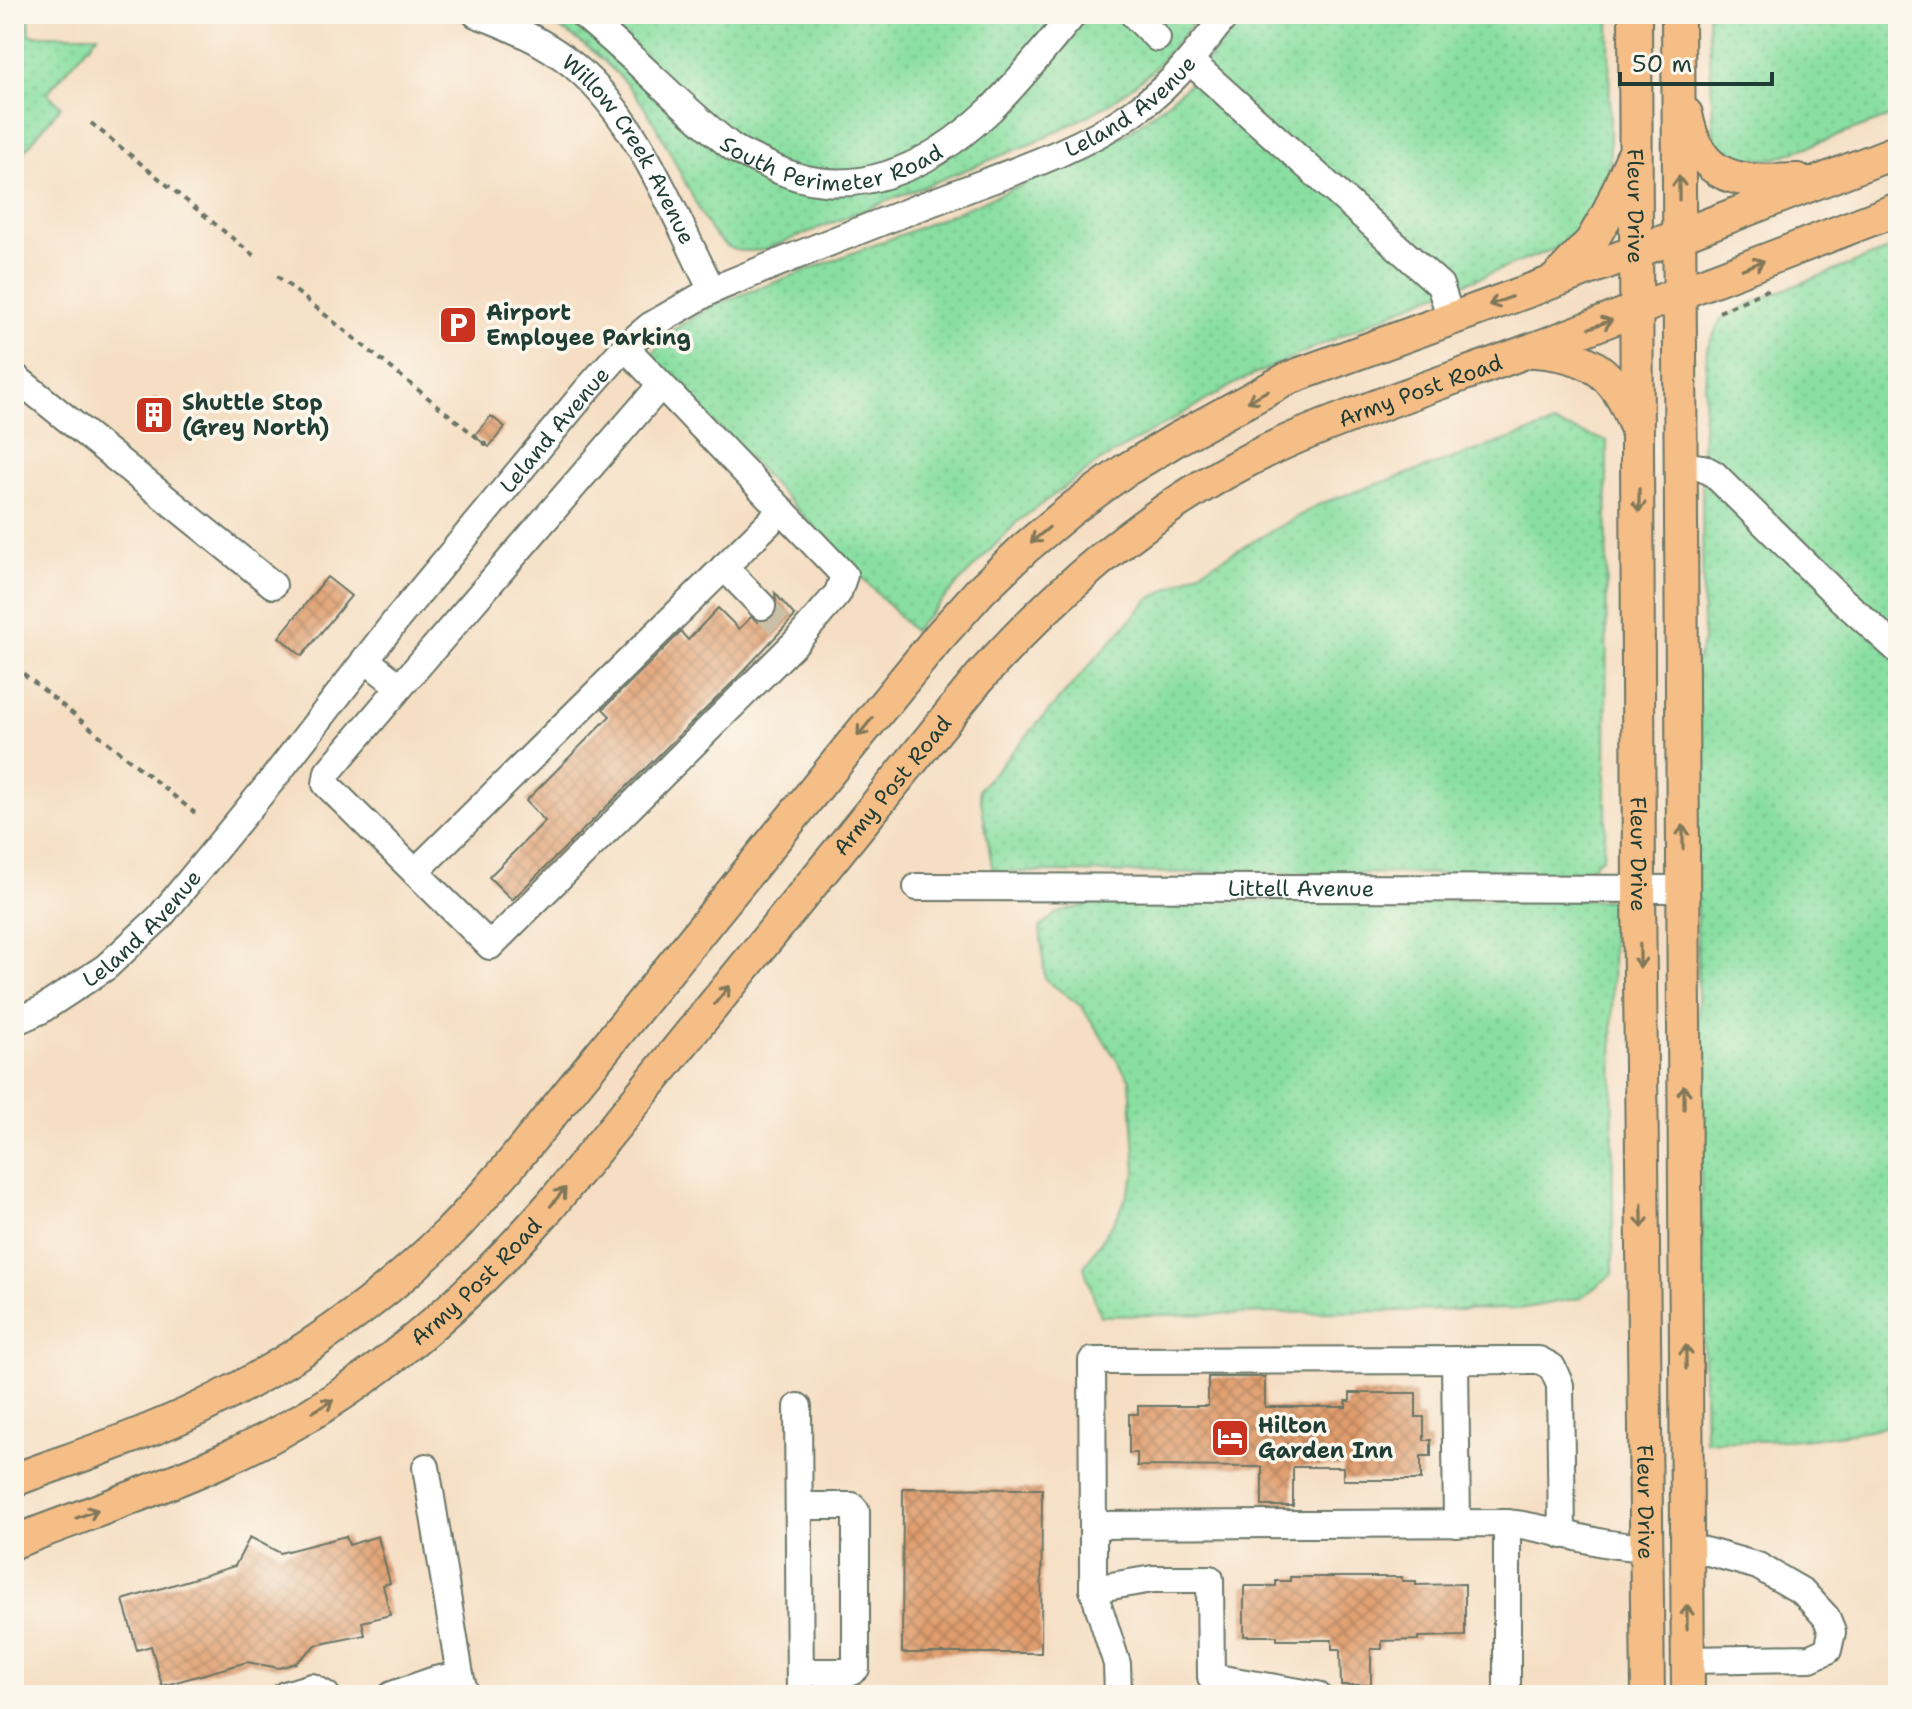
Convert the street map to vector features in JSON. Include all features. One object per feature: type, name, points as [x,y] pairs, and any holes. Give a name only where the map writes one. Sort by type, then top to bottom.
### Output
[{"type":"main road","name":"Fleur Drive","points":[[1635,14],[1639,890],[1648,1695]]},
{"type":"main road","name":"Fleur Drive","points":[[1678,14],[1688,1695]]},
{"type":"main road","points":[[1678,73],[1693,140],[1707,163],[1722,174],[1761,182],[1825,179]]},
{"type":"main road","points":[[1554,281],[1591,242],[1608,213],[1636,148]]},
{"type":"main road","points":[[14,1480],[198,1409],[256,1379],[311,1346],[408,1272],[452,1230],[507,1169],[938,638],[1003,569],[1073,508],[1124,471],[1289,378],[1679,236],[1898,151]]},
{"type":"main road","name":"Army Post Road","points":[[14,1542],[174,1481],[282,1431],[400,1353],[447,1313],[499,1264],[551,1205],[980,677],[1024,628],[1122,540],[1176,502],[1234,468],[1296,438],[1898,209]]},
{"type":"main road","points":[[1528,351],[1574,357],[1605,374],[1617,386],[1627,404],[1639,438]]},
{"type":"main road","points":[[1645,1547],[1687,1546]]},
{"type":"street","name":"Willow Creek Avenue","points":[[476,14],[510,26],[539,42],[565,58],[592,83],[624,121],[712,290]]},
{"type":"street","name":"South Perimeter Road","points":[[582,14],[734,149],[789,176],[845,184],[868,181],[910,166],[956,138],[990,110],[1074,14]]},
{"type":"street","points":[[1133,14],[1157,38]]},
{"type":"street","name":"Leland Avenue","points":[[14,1022],[41,1010],[106,967],[159,918],[501,492],[625,347],[675,310],[712,290],[1077,146],[1132,114],[1173,80],[1191,62],[1227,14]]},
{"type":"street","points":[[1191,62],[1440,285],[1451,319]]},
{"type":"street","points":[[625,347],[844,575],[838,593],[789,635],[490,946],[326,784],[328,772],[661,385]]},
{"type":"street","points":[[14,376],[273,585]]},
{"type":"street","points":[[1682,465],[1703,468],[1714,474],[1840,598],[1898,650]]},
{"type":"street","points":[[415,872],[782,510]]},
{"type":"street","points":[[724,567],[762,606]]},
{"type":"street","points":[[365,659],[400,687]]},
{"type":"street","name":"Littell Avenue","points":[[917,887],[1683,889]]},
{"type":"street","points":[[1455,1360],[1457,1524]]},
{"type":"street","points":[[1118,1695],[1117,1664],[1093,1589],[1092,1361],[1539,1360],[1552,1367],[1560,1385],[1562,1535]]},
{"type":"street","points":[[798,1407],[800,1683],[851,1672],[856,1668],[856,1511],[852,1506],[799,1506]]},
{"type":"street","points":[[392,1695],[435,1680],[462,1685],[426,1467]]},
{"type":"street","points":[[1093,1525],[1507,1523],[1538,1526],[1562,1535],[1616,1547],[1645,1547]]},
{"type":"street","points":[[1507,1523],[1507,1695]]},
{"type":"street","points":[[1687,1546],[1758,1566],[1803,1592],[1826,1617],[1832,1632],[1828,1650],[1810,1658],[1688,1660]]},
{"type":"street","points":[[1093,1589],[1153,1579],[1210,1579],[1211,1677],[1317,1695]]},
{"type":"street","points":[[285,1695],[312,1687],[326,1695]]},
{"type":"path","points":[[91,123],[258,259]]},
{"type":"path","points":[[277,276],[489,447]]},
{"type":"path","points":[[14,666],[195,813]]},
{"type":"green space","points":[[534,14],[1201,14],[1152,71],[1091,114],[1038,141],[764,250],[747,251],[734,250],[711,231],[653,121],[630,88],[586,46]]},
{"type":"green space","points":[[1244,14],[1609,14],[1610,159],[1603,195],[1588,223],[1567,244],[1421,300],[1238,382],[1099,462],[1017,522],[913,631],[651,356],[670,332],[714,305],[911,231],[1055,171],[1128,133],[1186,87]]},
{"type":"green space","points":[[1708,14],[1898,14],[1898,114],[1774,159],[1730,155],[1714,140]]},
{"type":"green space","points":[[14,16],[29,17],[30,35],[98,35],[47,93],[61,106],[14,164]]},
{"type":"green space","points":[[1898,246],[1898,1379],[1888,1384],[1892,1425],[1799,1439],[1705,1441],[1693,670],[1703,642],[1702,450],[1707,349],[1721,319],[1768,296]]},
{"type":"green space","points":[[1554,424],[1607,441],[1606,824],[1603,857],[1583,874],[993,872],[979,789],[1148,600],[1322,503]]},
{"type":"green space","points":[[1612,900],[1613,1274],[1580,1298],[1519,1309],[1100,1316],[1084,1267],[1120,1212],[1136,1172],[1130,1080],[1082,1007],[1045,979],[1040,928],[1057,913],[1097,902]]},
{"type":"building","name":"Shuttle Stop (Grey North)","points":[[155,398],[170,410],[153,431],[138,419]]},
{"type":"building","points":[[491,416],[505,427],[489,447],[474,436]]},
{"type":"building","points":[[327,577],[351,596],[302,656],[279,637]]},
{"type":"building","points":[[775,593],[795,616],[733,682],[512,900],[489,877],[545,821],[526,801],[610,716],[603,709],[681,632],[688,640],[718,608],[739,629],[751,617],[758,622],[767,621],[777,611]]},
{"type":"building","points":[[1208,1377],[1265,1377],[1265,1407],[1346,1407],[1350,1393],[1416,1393],[1416,1417],[1424,1417],[1424,1440],[1431,1440],[1431,1456],[1421,1456],[1421,1480],[1343,1480],[1343,1467],[1293,1467],[1293,1506],[1262,1506],[1262,1467],[1137,1466],[1137,1453],[1129,1453],[1129,1414],[1138,1414],[1138,1406],[1208,1406]]},
{"type":"building","points":[[903,1488],[1042,1489],[1041,1653],[902,1653]]},
{"type":"building","points":[[346,1536],[349,1545],[378,1536],[390,1583],[383,1585],[390,1615],[362,1622],[365,1635],[316,1645],[296,1663],[279,1668],[247,1662],[162,1686],[151,1646],[137,1650],[123,1600],[235,1566],[250,1537],[280,1553]]},
{"type":"building","points":[[1290,1577],[1402,1577],[1402,1581],[1416,1581],[1416,1585],[1465,1584],[1465,1636],[1382,1641],[1382,1649],[1371,1649],[1371,1685],[1341,1685],[1340,1649],[1332,1649],[1332,1640],[1277,1640],[1277,1636],[1244,1636],[1244,1586],[1276,1586],[1276,1581],[1290,1581]]},
{"type":"tunnel","points":[[762,606],[783,629]]},
{"type":"place","name":"Airport Employee Parking","points":[[458,325]]},
{"type":"place","name":"Shuttle Stop (Grey North)","points":[[154,415]]},
{"type":"place","name":"Hilton Garden Inn","points":[[1230,1438]]}]
